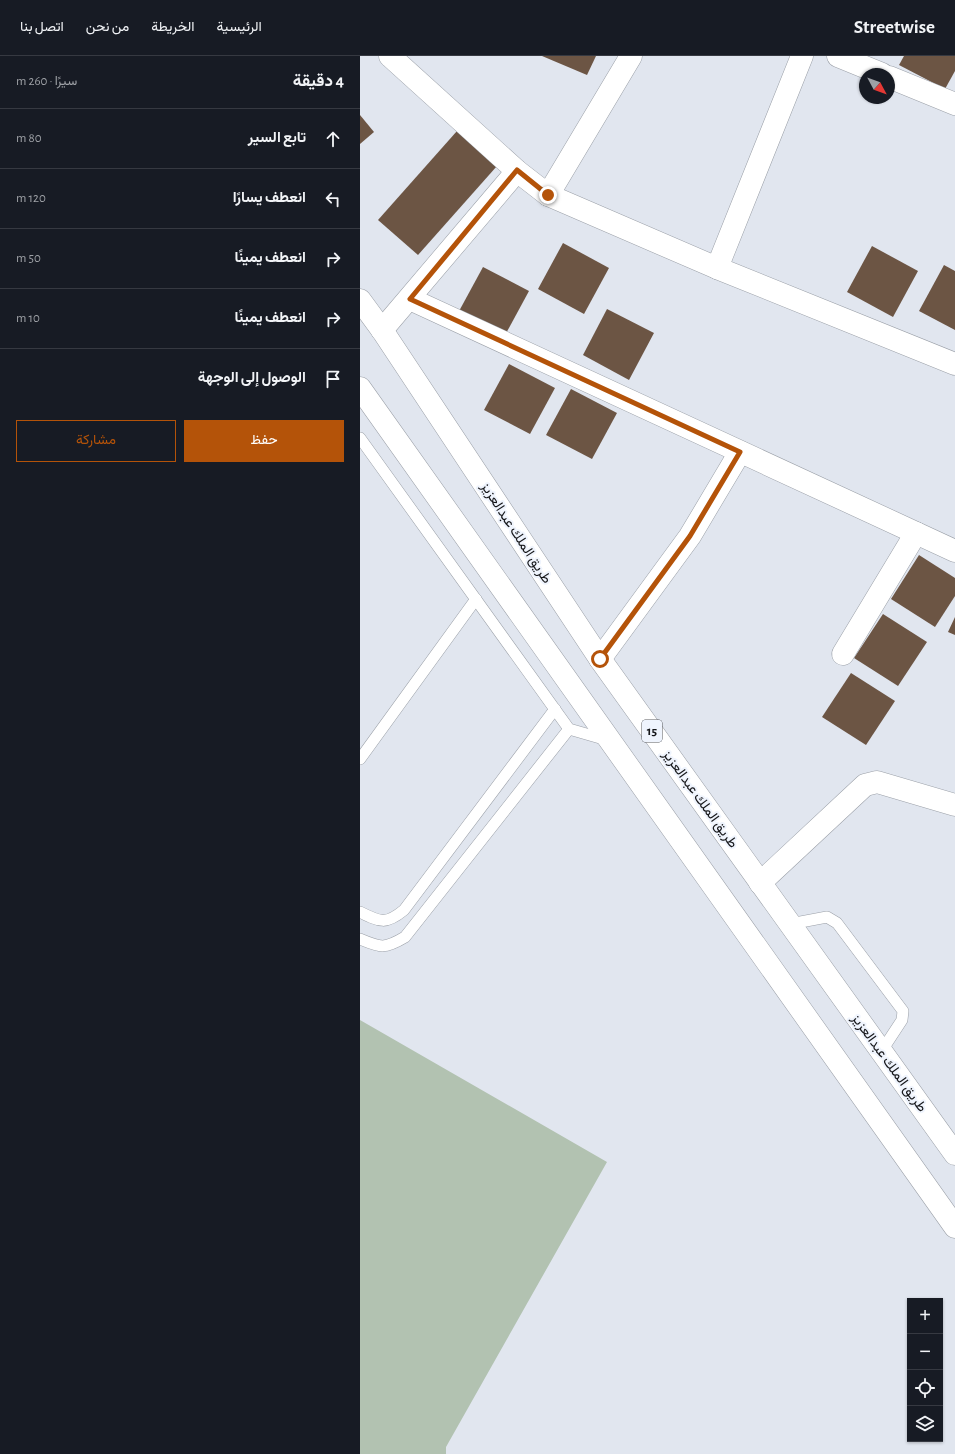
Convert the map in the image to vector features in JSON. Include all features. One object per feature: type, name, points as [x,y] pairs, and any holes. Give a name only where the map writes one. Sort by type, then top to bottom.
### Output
[{"type":"main road","points":[[390,56],[517,170],[548,195],[717,268],[955,364]]},
{"type":"main road","points":[[548,195],[631,56]]},
{"type":"main road","points":[[717,268],[802,56]]},
{"type":"main road","points":[[838,56],[867,68]]},
{"type":"main road","points":[[895,79],[955,104]]},
{"type":"main road","points":[[382,330],[410,299],[517,170]]},
{"type":"main road","points":[[410,299],[955,551]]},
{"type":"main road","name":"طريق الملك عبدالعزيز","points":[[360,300],[382,330],[600,659],[955,1154]]},
{"type":"main road","points":[[360,388],[955,1226]]},
{"type":"main road","points":[[600,659],[690,536],[740,452]]},
{"type":"main road","points":[[843,654],[916,533]]},
{"type":"main road","points":[[760,883],[865,785],[877,782],[955,805]]},
{"type":"lane","points":[[360,438],[569,729],[611,741]]},
{"type":"lane","points":[[360,759],[476,600]]},
{"type":"lane","points":[[360,912],[376,920],[392,920],[404,910],[555,709]]},
{"type":"lane","points":[[360,939],[374,945],[389,946],[405,937],[569,729]]},
{"type":"lane","points":[[790,924],[827,917],[837,923],[903,1011],[902,1020],[881,1052]]},
{"type":"green space","points":[[360,1020],[607,1162],[446,1447],[446,1454],[360,1454]]},
{"type":"building","points":[[542,56],[596,56],[587,75]]},
{"type":"building","points":[[904,56],[955,56],[955,71],[945,89],[899,65]]},
{"type":"building","points":[[360,115],[374,132],[360,144]]},
{"type":"building","points":[[457,131],[497,166],[418,255],[378,220]]},
{"type":"building","points":[[563,243],[609,268],[584,314],[538,289]]},
{"type":"building","points":[[872,246],[918,271],[893,317],[847,292]]},
{"type":"building","points":[[944,265],[955,271],[955,330],[919,311]]},
{"type":"building","points":[[483,267],[529,291],[504,337],[458,313]]},
{"type":"building","points":[[607,309],[654,333],[629,380],[583,355]]},
{"type":"building","points":[[509,364],[555,388],[530,434],[484,410]]},
{"type":"building","points":[[571,389],[617,413],[592,459],[546,435]]},
{"type":"building","points":[[919,555],[955,578],[955,596],[935,627],[891,599]]},
{"type":"building","points":[[883,614],[927,642],[898,686],[854,658]]},
{"type":"building","points":[[955,617],[955,635],[948,632]]},
{"type":"building","points":[[851,673],[895,701],[866,745],[822,717]]},
{"type":"route","points":[[548,195],[517,170],[410,299],[740,452],[690,536],[600,659]]}]
